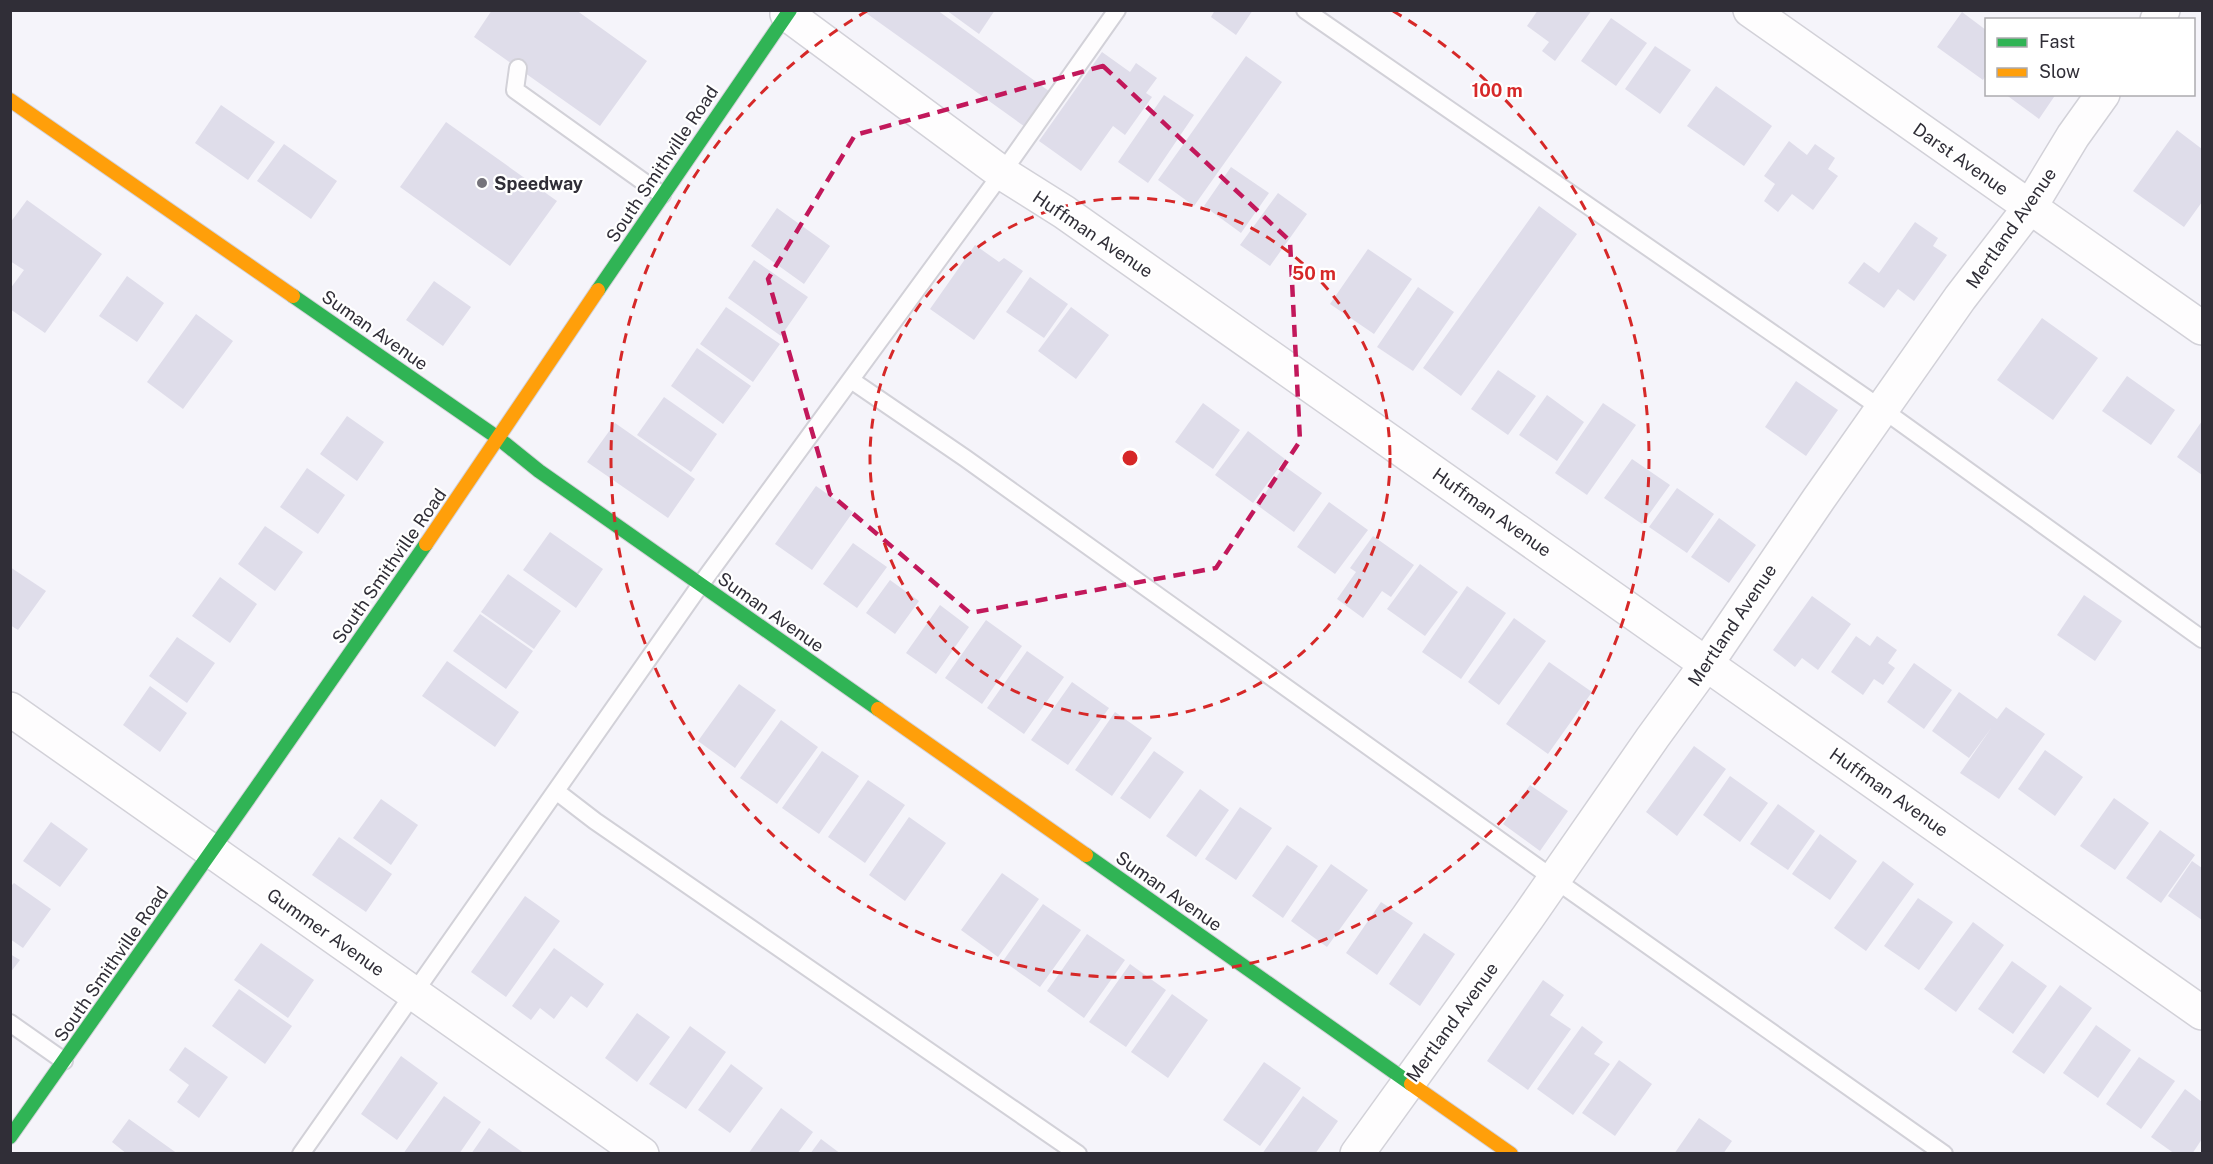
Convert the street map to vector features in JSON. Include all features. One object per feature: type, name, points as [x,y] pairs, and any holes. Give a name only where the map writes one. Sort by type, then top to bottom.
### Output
[{"type":"street","name":"Darst Avenue","points":[[1750,10],[2202,328]]},
{"type":"street","name":"Huffman Avenue","points":[[786,12],[1002,173],[1074,218],[2202,1012]]},
{"type":"street","name":"South Smithville Road","points":[[10,1137],[213,852],[498,438],[786,12]]},
{"type":"street","name":"Mertland Avenue","points":[[1357,1154],[1707,663],[1960,298],[2030,207],[2073,136],[2102,96]]},
{"type":"street","name":"Suman Avenue","points":[[10,100],[498,438],[539,471],[1511,1154]]},
{"type":"street","name":"Gummer Avenue","points":[[10,709],[642,1154]]},
{"type":"lane","points":[[301,1154],[701,585],[1002,173],[1117,10]]},
{"type":"lane","points":[[1305,10],[1882,409],[2202,639]]},
{"type":"lane","points":[[518,68],[515,90],[662,195]]},
{"type":"lane","points":[[851,380],[975,465],[1554,879],[1944,1154]]},
{"type":"lane","points":[[556,791],[595,821],[1078,1154]]},
{"type":"lane","points":[[10,1023],[64,1061]]},
{"type":"highlighted area","points":[[1103,66],[1290,241],[1300,441],[1216,568],[970,613],[830,494],[768,279],[855,135]]},
{"type":"building","points":[[492,10],[576,10],[647,61],[600,126],[474,37]]},
{"type":"building","points":[[868,10],[937,10],[1053,94],[1028,129],[866,13]]},
{"type":"building","points":[[946,10],[995,10],[979,34]]},
{"type":"building","points":[[1215,10],[1253,10],[1236,35],[1211,17]]},
{"type":"building","points":[[1538,10],[1592,10],[1555,61],[1542,51],[1549,42],[1527,26]]},
{"type":"building","points":[[1962,12],[1985,29],[1985,77],[1983,80],[1937,47]]},
{"type":"building","points":[[1611,18],[1647,43],[1616,86],[1581,61]]},
{"type":"building","points":[[1655,46],[1691,70],[1660,114],[1625,89]]},
{"type":"building","points":[[1102,52],[1130,72],[1136,63],[1157,78],[1146,93],[1152,97],[1125,135],[1113,126],[1081,171],[1039,141]]},
{"type":"building","points":[[1246,56],[1282,82],[1194,206],[1158,180]]},
{"type":"building","points":[[1716,86],[1772,126],[1744,166],[1687,126]]},
{"type":"building","points":[[1164,95],[1194,115],[1148,183],[1118,162]]},
{"type":"building","points":[[2008,96],[2055,96],[2039,119]]},
{"type":"building","points":[[221,105],[275,142],[248,180],[195,143]]},
{"type":"building","points":[[446,122],[557,201],[510,266],[400,187]]},
{"type":"building","points":[[2177,130],[2202,149],[2202,202],[2184,227],[2133,191]]},
{"type":"building","points":[[1789,141],[1807,155],[1815,144],[1835,158],[1828,169],[1838,176],[1813,210],[1792,194],[1778,212],[1764,201],[1775,184],[1764,176]]},
{"type":"building","points":[[284,144],[337,181],[311,219],[257,181]]},
{"type":"building","points":[[1231,167],[1269,193],[1241,233],[1204,206]]},
{"type":"building","points":[[1278,193],[1307,214],[1270,266],[1240,245]]},
{"type":"building","points":[[27,200],[102,254],[45,333],[10,309],[10,289],[24,270],[10,261],[10,223]]},
{"type":"building","points":[[1539,206],[1577,234],[1461,396],[1423,368]]},
{"type":"building","points":[[777,208],[830,246],[804,284],[751,246]]},
{"type":"building","points":[[1915,222],[1938,238],[1933,246],[1947,255],[1914,301],[1898,289],[1884,308],[1848,283],[1864,262],[1879,273]]},
{"type":"building","points":[[975,245],[999,262],[1004,258],[1023,271],[974,340],[930,309]]},
{"type":"building","points":[[1368,249],[1412,279],[1374,334],[1330,304]]},
{"type":"building","points":[[754,260],[808,297],[781,336],[728,298]]},
{"type":"building","points":[[127,276],[164,303],[137,342],[99,316]]},
{"type":"building","points":[[1030,277],[1068,304],[1044,338],[1006,312]]},
{"type":"building","points":[[434,281],[471,307],[443,346],[406,320]]},
{"type":"building","points":[[1418,287],[1454,312],[1413,371],[1377,347]]},
{"type":"building","points":[[726,307],[780,344],[753,382],[700,344]]},
{"type":"building","points":[[1071,307],[1109,335],[1076,379],[1038,351]]},
{"type":"building","points":[[196,314],[233,341],[183,409],[147,382]]},
{"type":"building","points":[[2042,318],[2098,358],[2053,420],[1997,380]]},
{"type":"building","points":[[697,348],[751,386],[723,424],[671,386]]},
{"type":"building","points":[[1498,370],[1536,396],[1508,435],[1471,409]]},
{"type":"building","points":[[2127,376],[2175,410],[2151,445],[2102,411]]},
{"type":"building","points":[[1796,381],[1838,410],[1806,456],[1765,427]]},
{"type":"building","points":[[1547,395],[1584,422],[1557,461],[1519,435]]},
{"type":"building","points":[[664,397],[717,434],[691,472],[637,435]]},
{"type":"building","points":[[1203,403],[1240,430],[1213,469],[1175,442]]},
{"type":"building","points":[[1603,403],[1636,425],[1587,495],[1555,473]]},
{"type":"building","points":[[347,416],[384,442],[357,481],[320,454]]},
{"type":"building","points":[[2202,421],[2202,475],[2177,457]]},
{"type":"building","points":[[615,423],[695,479],[668,518],[587,462]]},
{"type":"building","points":[[1248,431],[1285,459],[1253,503],[1215,475]]},
{"type":"building","points":[[1632,459],[1670,485],[1642,524],[1604,498]]},
{"type":"building","points":[[1284,466],[1322,493],[1294,532],[1257,505]]},
{"type":"building","points":[[307,468],[345,495],[318,534],[280,507]]},
{"type":"building","points":[[816,486],[853,512],[812,570],[775,544]]},
{"type":"building","points":[[1677,488],[1714,514],[1687,553],[1649,527]]},
{"type":"building","points":[[1329,502],[1368,530],[1335,574],[1297,547]]},
{"type":"building","points":[[1719,518],[1756,545],[1729,583],[1691,557]]},
{"type":"building","points":[[265,526],[303,552],[275,591],[238,564]]},
{"type":"building","points":[[550,532],[603,569],[576,608],[523,570]]},
{"type":"building","points":[[1373,536],[1414,565],[1391,597],[1382,591],[1363,618],[1337,599],[1356,572],[1350,568]]},
{"type":"building","points":[[853,543],[887,567],[857,608],[823,584]]},
{"type":"building","points":[[1420,564],[1458,592],[1425,636],[1387,609]]},
{"type":"building","points":[[10,567],[46,591],[18,630],[10,625]]},
{"type":"building","points":[[508,574],[561,611],[534,649],[481,612]]},
{"type":"building","points":[[220,577],[257,604],[230,643],[192,616]]},
{"type":"building","points":[[890,580],[919,601],[895,634],[866,613]]},
{"type":"building","points":[[1467,586],[1506,613],[1461,679],[1422,652]]},
{"type":"building","points":[[2084,595],[2122,621],[2095,661],[2057,635]]},
{"type":"building","points":[[1812,596],[1851,624],[1818,670],[1802,658],[1795,667],[1773,650]]},
{"type":"building","points":[[940,605],[969,627],[936,674],[906,653]]},
{"type":"building","points":[[480,614],[533,651],[506,689],[453,651]]},
{"type":"building","points":[[1514,618],[1546,641],[1499,705],[1468,682]]},
{"type":"building","points":[[986,620],[1022,646],[982,704],[945,678]]},
{"type":"building","points":[[1856,636],[1870,646],[1877,636],[1897,650],[1888,663],[1895,668],[1883,685],[1874,679],[1863,695],[1831,672]]},
{"type":"building","points":[[177,637],[215,663],[187,703],[149,676]]},
{"type":"building","points":[[1027,651],[1064,677],[1024,734],[987,708]]},
{"type":"building","points":[[447,661],[519,712],[495,747],[422,696]]},
{"type":"building","points":[[1549,662],[1592,692],[1548,754],[1506,724]]},
{"type":"building","points":[[1914,663],[1952,690],[1924,729],[1887,702]]},
{"type":"building","points":[[1072,682],[1109,708],[1068,765],[1031,740]]},
{"type":"building","points":[[739,684],[776,710],[735,768],[698,741]]},
{"type":"building","points":[[150,686],[187,713],[160,752],[123,725]]},
{"type":"building","points":[[1959,692],[1997,719],[2006,707],[2045,734],[1999,799],[1960,773],[1992,727],[1969,758],[1932,731]]},
{"type":"building","points":[[1115,712],[1152,738],[1112,796],[1075,770]]},
{"type":"building","points":[[781,720],[818,747],[777,804],[740,778]]},
{"type":"building","points":[[1694,746],[1726,769],[1677,836],[1646,812]]},
{"type":"building","points":[[2045,750],[2083,777],[2055,816],[2018,789]]},
{"type":"building","points":[[822,751],[859,776],[819,834],[782,808]]},
{"type":"building","points":[[1154,751],[1184,772],[1150,819],[1120,798]]},
{"type":"building","points":[[1730,776],[1768,803],[1740,842],[1703,815]]},
{"type":"building","points":[[868,780],[905,805],[865,863],[828,837]]},
{"type":"building","points":[[1530,785],[1568,811],[1540,851],[1503,824]]},
{"type":"building","points":[[1200,789],[1229,810],[1196,857],[1166,836]]},
{"type":"building","points":[[2114,798],[2149,823],[2115,870],[2080,846]]},
{"type":"building","points":[[381,799],[418,825],[391,865],[353,838]]},
{"type":"building","points":[[1778,804],[1815,831],[1788,870],[1750,844]]},
{"type":"building","points":[[1240,807],[1272,828],[1236,880],[1205,859]]},
{"type":"building","points":[[909,817],[946,843],[905,901],[869,875]]},
{"type":"building","points":[[51,822],[88,849],[60,887],[23,861]]},
{"type":"building","points":[[2160,830],[2195,855],[2161,903],[2126,878]]},
{"type":"building","points":[[1820,834],[1857,861],[1830,900],[1792,874]]},
{"type":"building","points":[[339,837],[392,874],[366,912],[312,875]]},
{"type":"building","points":[[1287,845],[1318,866],[1283,918],[1252,896]]},
{"type":"building","points":[[1883,861],[1914,884],[1866,951],[1834,928]]},
{"type":"building","points":[[2192,861],[2202,868],[2202,920],[2168,896]]},
{"type":"building","points":[[1331,864],[1368,890],[1327,947],[1291,921]]},
{"type":"building","points":[[1002,873],[1039,899],[998,957],[961,930]]},
{"type":"building","points":[[14,883],[51,909],[23,948],[10,939],[10,887]]},
{"type":"building","points":[[525,896],[560,921],[506,997],[471,972]]},
{"type":"building","points":[[1918,898],[1953,922],[1919,970],[1884,946]]},
{"type":"building","points":[[1381,902],[1413,923],[1377,975],[1346,953]]},
{"type":"building","points":[[1043,904],[1081,930],[1040,987],[1003,961]]},
{"type":"building","points":[[1973,922],[2004,945],[1956,1012],[1924,989]]},
{"type":"building","points":[[1424,933],[1455,954],[1420,1006],[1389,984]]},
{"type":"building","points":[[1087,934],[1125,960],[1084,1018],[1047,991]]},
{"type":"building","points":[[261,943],[314,980],[288,1018],[234,980]]},
{"type":"building","points":[[554,948],[604,984],[587,1008],[571,996],[554,1019],[540,1008],[531,1020],[512,1006]]},
{"type":"building","points":[[10,954],[20,960],[10,973]]},
{"type":"building","points":[[2012,961],[2047,986],[2013,1034],[1978,1009]]},
{"type":"building","points":[[1130,964],[1166,990],[1126,1047],[1089,1022]]},
{"type":"building","points":[[1543,980],[1564,995],[1550,1015],[1571,1029],[1528,1090],[1487,1061]]},
{"type":"building","points":[[2060,985],[2092,1008],[2044,1074],[2012,1052]]},
{"type":"building","points":[[239,989],[292,1026],[265,1064],[212,1026]]},
{"type":"building","points":[[1172,994],[1208,1020],[1168,1078],[1131,1052]]},
{"type":"building","points":[[637,1013],[670,1037],[637,1082],[605,1058]]},
{"type":"building","points":[[2096,1025],[2131,1050],[2098,1098],[2063,1073]]},
{"type":"building","points":[[690,1026],[726,1052],[686,1109],[649,1084]]},
{"type":"building","points":[[1582,1026],[1603,1042],[1594,1054],[1610,1064],[1573,1115],[1537,1089]]},
{"type":"building","points":[[185,1047],[228,1077],[199,1118],[177,1102],[189,1085],[169,1070]]},
{"type":"building","points":[[401,1056],[438,1083],[397,1140],[361,1114]]},
{"type":"building","points":[[2139,1057],[2175,1081],[2141,1129],[2106,1104]]},
{"type":"building","points":[[1619,1060],[1652,1084],[1615,1136],[1582,1113]]},
{"type":"building","points":[[1264,1062],[1301,1088],[1260,1146],[1223,1120]]},
{"type":"building","points":[[731,1064],[763,1088],[730,1133],[698,1110]]},
{"type":"building","points":[[2185,1089],[2202,1102],[2202,1139],[2192,1154],[2175,1154],[2151,1137]]},
{"type":"building","points":[[444,1096],[481,1122],[459,1154],[403,1154]]},
{"type":"building","points":[[1303,1096],[1338,1121],[1315,1154],[1262,1154]]},
{"type":"building","points":[[781,1108],[813,1132],[797,1154],[748,1154]]},
{"type":"building","points":[[1699,1118],[1732,1141],[1723,1154],[1674,1154]]},
{"type":"building","points":[[129,1119],[178,1154],[127,1154],[112,1142]]},
{"type":"building","points":[[489,1128],[525,1154],[471,1154]]},
{"type":"building","points":[[821,1139],[841,1154],[810,1154]]},
{"type":"traffic: fast","points":[[598,290],[790,10]]},
{"type":"traffic: fast","points":[[293,296],[498,438],[539,471],[878,709]]},
{"type":"traffic: fast","points":[[10,1137],[426,544]]},
{"type":"traffic: fast","points":[[1086,855],[1411,1084]]},
{"type":"traffic: slow","points":[[10,100],[293,296]]},
{"type":"traffic: slow","points":[[426,544],[598,290]]},
{"type":"traffic: slow","points":[[878,709],[1086,855]]},
{"type":"traffic: slow","points":[[1411,1084],[1511,1154]]},
{"type":"place","name":"Speedway","points":[[482,183]]}]
